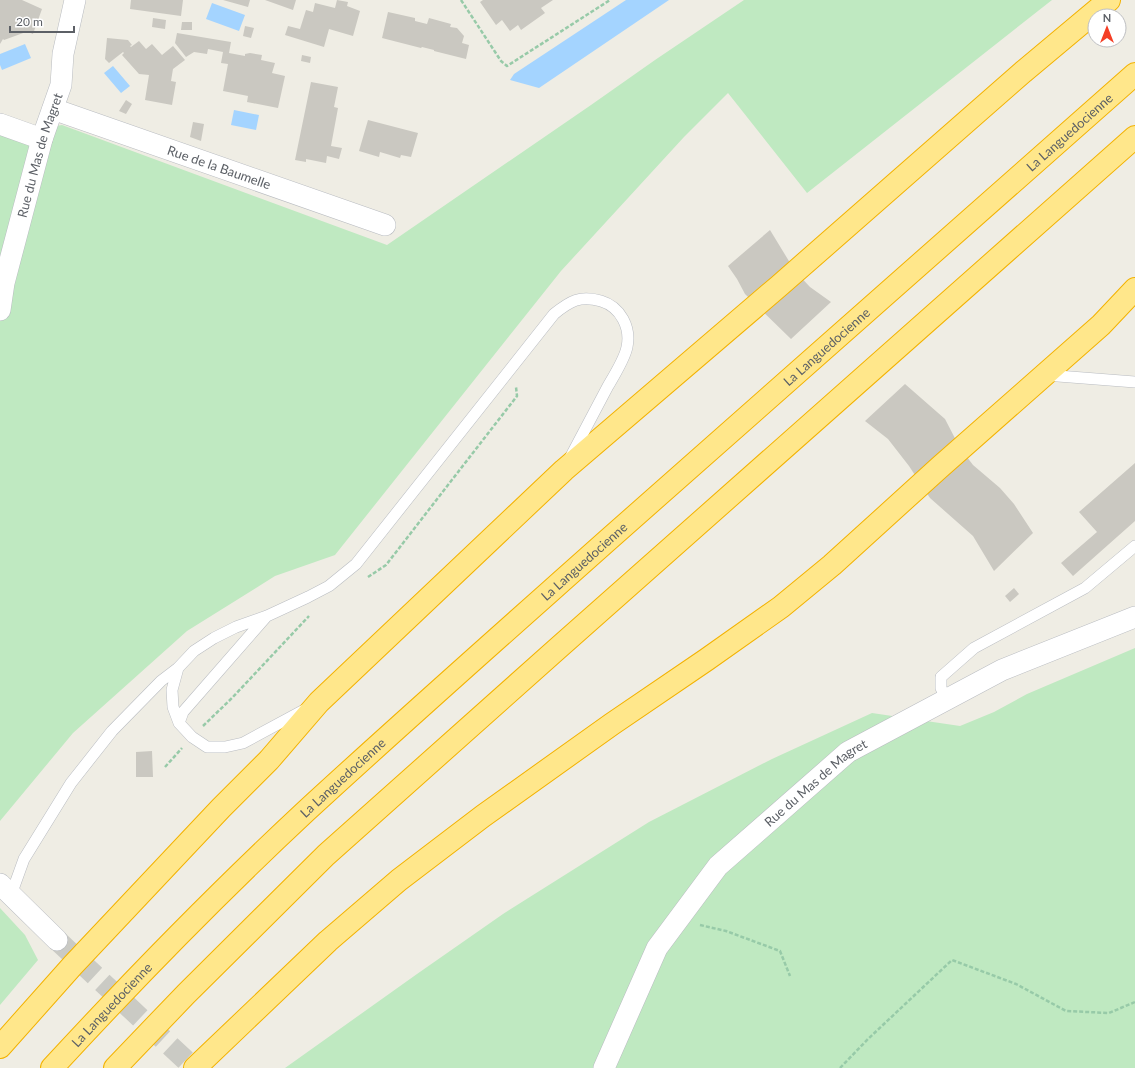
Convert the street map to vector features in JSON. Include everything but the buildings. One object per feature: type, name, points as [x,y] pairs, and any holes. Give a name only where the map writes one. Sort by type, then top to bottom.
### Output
[{"type":"highway","points":[[0,1047],[72,965],[221,808],[269,760],[319,702],[564,470],[779,286],[1022,72],[1109,0]]},
{"type":"highway","name":"La Languedocienne","points":[[52,1068],[168,946],[315,803],[532,608],[1135,74]]},
{"type":"highway","points":[[115,1068],[186,994],[326,855],[1135,137]]},
{"type":"highway","points":[[195,1068],[328,941],[399,880],[490,811],[612,724],[781,607],[832,565],[940,467],[1101,325],[1135,289]]},
{"type":"street","name":"Rue du Mas de Magret","points":[[0,310],[4,282],[42,139],[61,85],[63,54],[75,0]]},
{"type":"street","name":"Rue de la Baumelle","points":[[53,109],[385,225]]},
{"type":"street","points":[[0,124],[42,139]]},
{"type":"street","name":"Rue du Mas de Magret","points":[[604,1068],[657,948],[718,866],[848,752],[1002,670],[1135,617]]},
{"type":"street","points":[[6,890],[57,940]]},
{"type":"lane","points":[[6,890],[24,858],[71,783],[112,731],[161,681],[178,668],[194,651],[214,638],[236,627],[267,616],[308,597],[329,586],[356,564],[554,314],[571,301],[594,299],[604,301],[612,306],[624,320],[628,336],[627,348],[616,372],[564,470]]},
{"type":"lane","points":[[1044,375],[1135,382]]},
{"type":"lane","points":[[946,699],[941,688],[942,677],[974,648],[1085,588],[1135,546]]},
{"type":"lane","points":[[179,723],[183,712],[267,616]]},
{"type":"lane","points":[[178,668],[172,690],[173,707],[179,723],[192,737],[207,747],[224,747],[243,743],[319,702]]},
{"type":"path","points":[[461,0],[501,61],[507,66],[610,0]]},
{"type":"path","points":[[678,919],[726,931],[780,951],[790,976]]},
{"type":"path","points":[[840,1068],[868,1039],[952,960],[1016,984],[1066,1011],[1109,1013],[1135,1002]]},
{"type":"green space","points":[[744,0],[1052,0],[807,193],[728,93],[684,137],[561,271],[335,555],[275,576],[187,631],[73,733],[0,821],[0,132],[4,135],[62,125],[387,245]]},
{"type":"green space","points":[[1135,648],[1135,1068],[285,1068],[503,914],[649,822],[772,759],[872,713],[960,726],[994,712],[1027,694]]},
{"type":"green space","points":[[0,908],[25,935],[38,960],[0,1005]]},
{"type":"water","points":[[626,0],[669,0],[539,88],[510,80],[514,74]]},
{"type":"water","points":[[212,3],[245,15],[239,31],[206,19]]},
{"type":"water","points":[[25,44],[31,58],[2,70],[0,65],[0,54]]},
{"type":"water","points":[[113,66],[130,86],[121,93],[104,73]]},
{"type":"water","points":[[234,110],[259,115],[256,130],[231,125]]},
{"type":"tunnel","points":[[57,940],[194,1068]]}]
